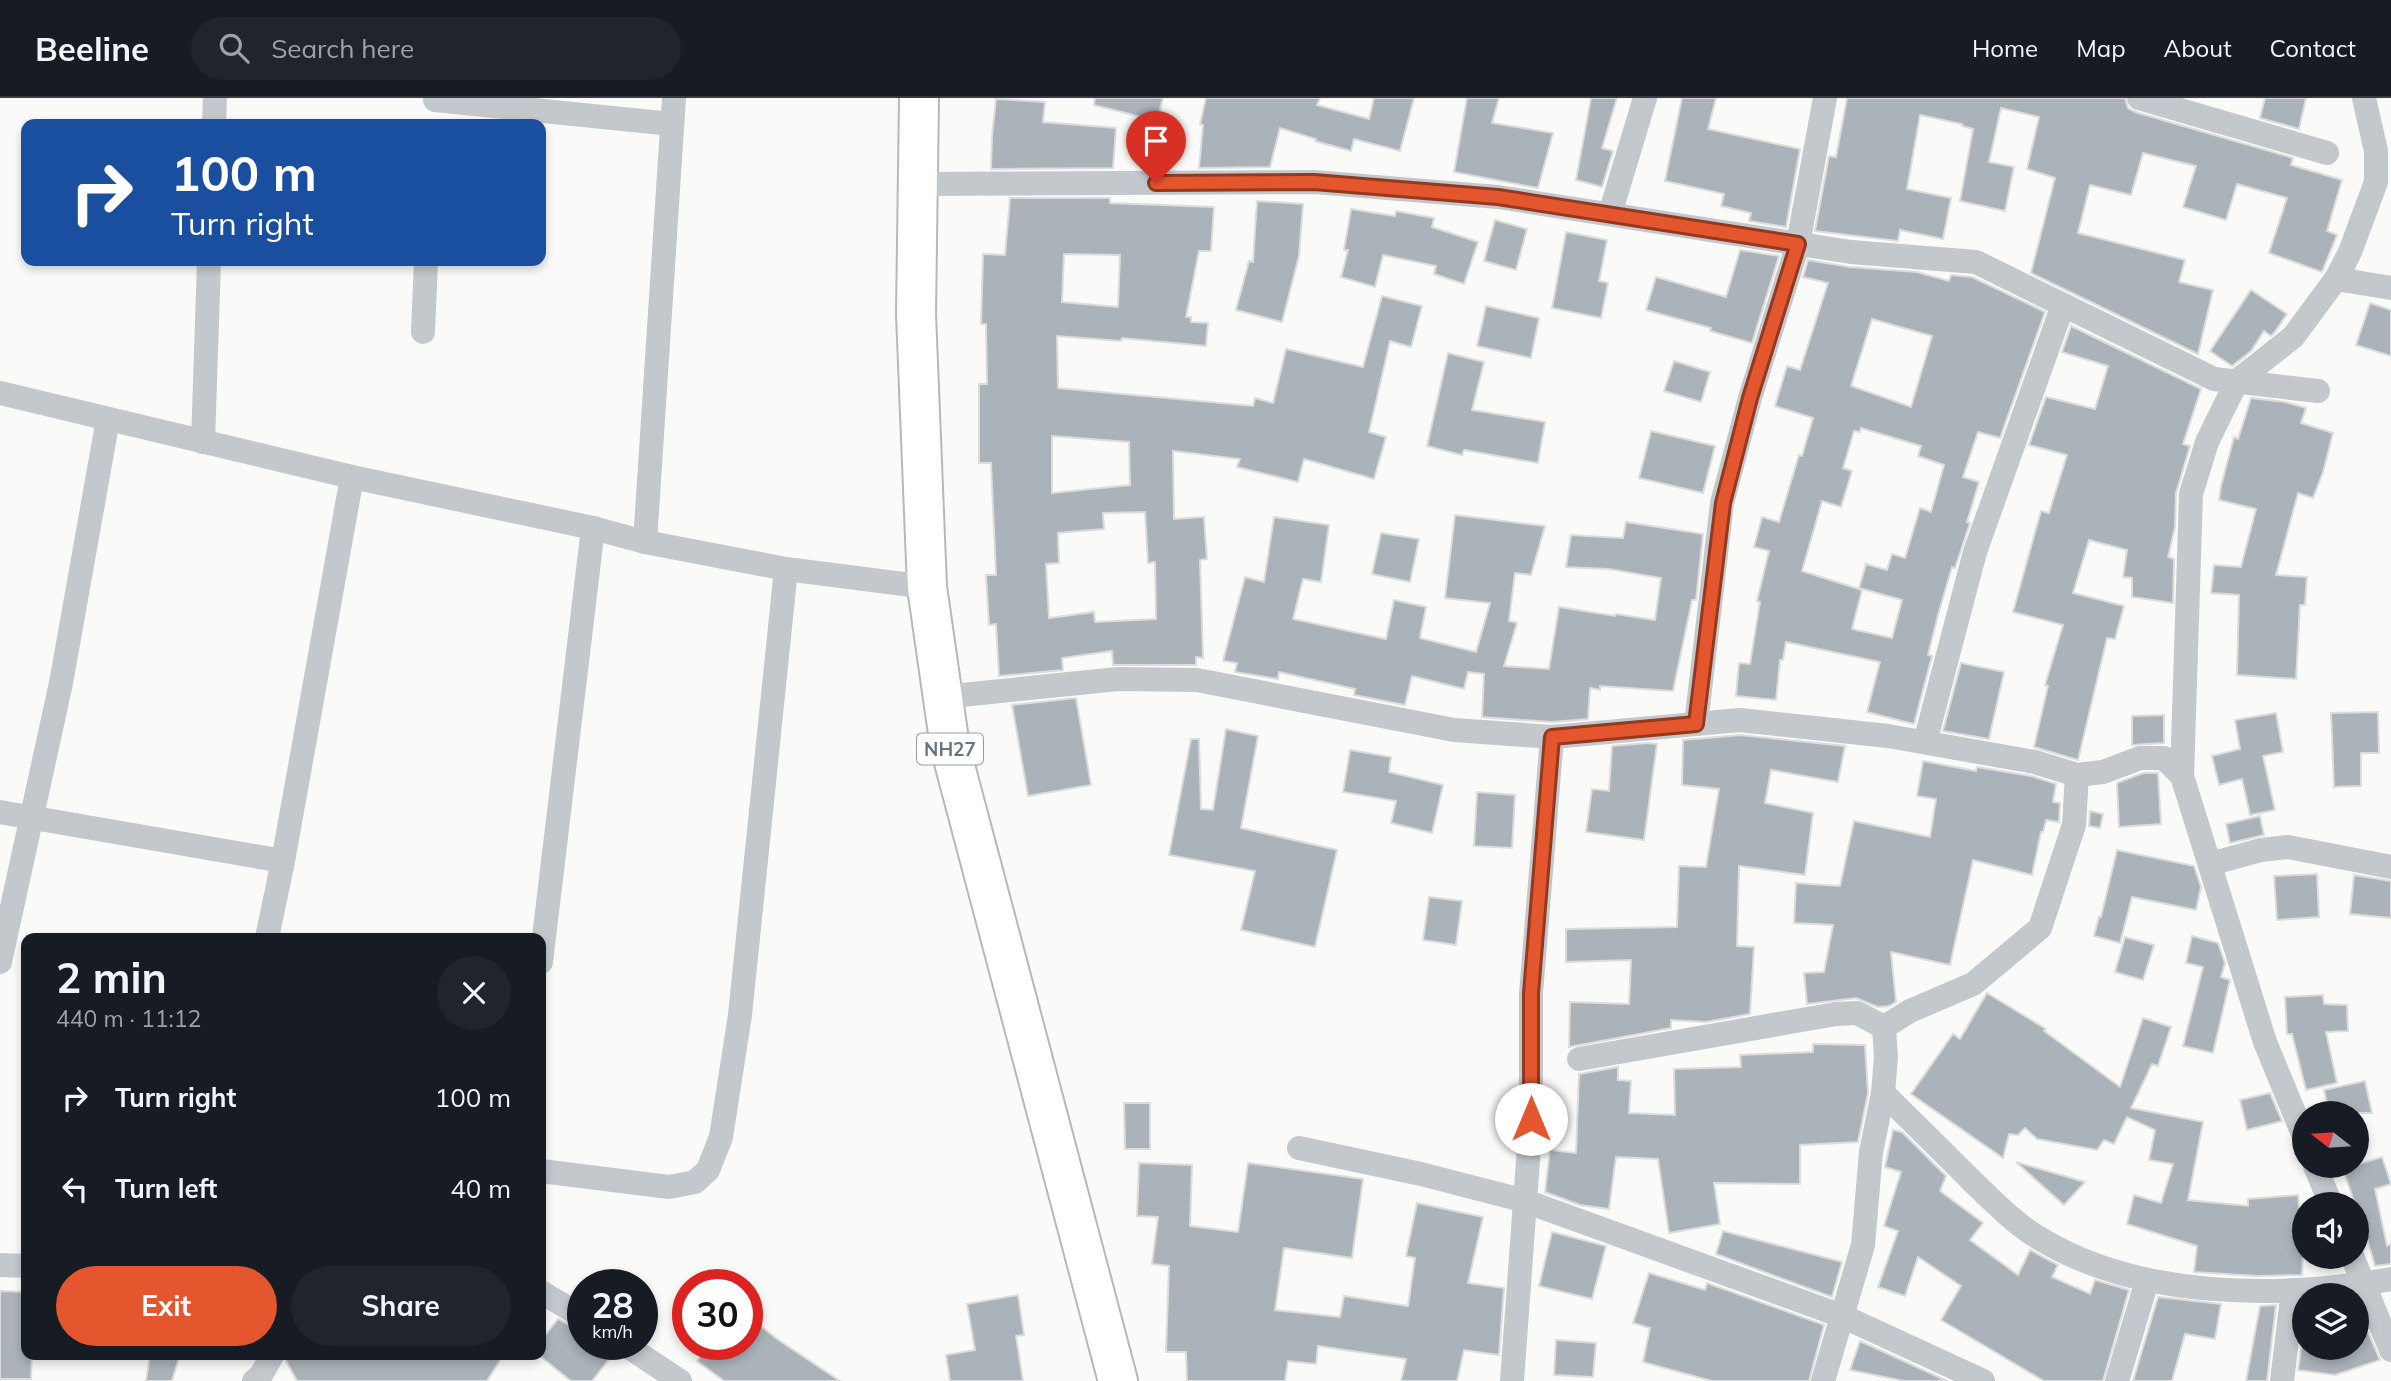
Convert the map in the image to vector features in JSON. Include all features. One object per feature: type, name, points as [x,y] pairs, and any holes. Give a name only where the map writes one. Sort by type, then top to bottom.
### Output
[{"type":"highway","name":"NH27","points":[[919,98],[916,314],[927,587],[942,696],[950,747],[1118,1381]]},
{"type":"street","points":[[214,119],[215,98]]},
{"type":"street","points":[[645,542],[674,98]]},
{"type":"street","points":[[1610,214],[1645,98]]},
{"type":"street","points":[[1696,724],[1725,492],[1750,398],[1798,244],[1825,98]]},
{"type":"street","points":[[2139,98],[2327,153]]},
{"type":"street","points":[[2292,1107],[2265,1042],[2182,776],[2192,494],[2207,442],[2237,381],[2293,337],[2336,279],[2350,252],[2384,152],[2364,98]]},
{"type":"street","points":[[434,108],[673,124]]},
{"type":"street","points":[[918,184],[1314,182],[1498,197],[1852,252],[1976,262],[2214,379],[2318,391]]},
{"type":"street","points":[[203,442],[209,266]]},
{"type":"street","points":[[423,332],[426,266]]},
{"type":"street","points":[[2336,279],[2391,288]]},
{"type":"street","points":[[1925,742],[1975,552],[2063,305]]},
{"type":"street","points":[[0,393],[352,477],[593,528],[645,542],[786,569],[927,587]]},
{"type":"street","points":[[0,962],[61,683],[108,419]]},
{"type":"street","points":[[268,933],[352,477]]},
{"type":"street","points":[[544,933],[593,528]]},
{"type":"street","points":[[546,1172],[669,1187],[695,1182],[708,1170],[721,1137],[740,1015],[786,569]]},
{"type":"street","points":[[942,696],[1118,679],[1197,680],[1454,730],[1552,737],[1740,720],[1925,742],[2035,762],[2077,775],[2103,772],[2140,758],[2165,758],[2182,776]]},
{"type":"street","points":[[1512,1381],[1531,1119],[1531,993],[1552,737]]},
{"type":"street","points":[[1884,1027],[1910,1011],[1973,985],[2040,928],[2074,825],[2077,775]]},
{"type":"street","points":[[0,812],[283,860]]},
{"type":"street","points":[[2210,864],[2261,850],[2288,847],[2391,867]]},
{"type":"street","points":[[1580,1059],[1836,1014],[1857,1013],[1884,1027]]},
{"type":"street","points":[[1823,1381],[1863,1245],[1871,1152],[1883,1093],[1886,1057],[1884,1027]]},
{"type":"street","points":[[1883,1093],[1992,1200],[2036,1237],[2087,1261],[2147,1281],[2253,1292],[2292,1290]]},
{"type":"street","points":[[1298,1148],[1421,1174],[1525,1201],[1842,1316],[1983,1381]]},
{"type":"street","points":[[0,1265],[21,1266]]},
{"type":"street","points":[[2369,1283],[2391,1279]]},
{"type":"street","points":[[2117,1381],[2147,1281]]},
{"type":"street","points":[[546,1295],[567,1307]]},
{"type":"street","points":[[2369,1296],[2391,1350]]},
{"type":"street","points":[[2282,1381],[2292,1298]]},
{"type":"street","points":[[254,1381],[270,1360]]},
{"type":"street","points":[[648,1360],[680,1381]]},
{"type":"building","points":[[1095,98],[1163,98],[1157,121],[1094,105]]},
{"type":"building","points":[[1206,98],[1320,98],[1317,105],[1369,119],[1374,98],[1414,98],[1400,151],[1354,139],[1351,151],[1280,128],[1270,167],[1199,168],[1203,125],[1200,124]]},
{"type":"building","points":[[1467,98],[1499,98],[1492,123],[1553,133],[1538,188],[1454,172]]},
{"type":"building","points":[[1591,98],[1617,98],[1602,148],[1613,151],[1602,187],[1576,180]]},
{"type":"building","points":[[1682,98],[1716,98],[1708,129],[1800,149],[1786,227],[1749,221],[1751,213],[1721,206],[1724,194],[1665,181]]},
{"type":"building","points":[[1847,98],[2125,98],[2128,108],[2135,112],[2293,158],[2291,165],[2342,180],[2327,231],[2337,235],[2322,272],[2269,253],[2287,198],[2237,184],[2226,220],[2183,207],[2196,166],[2143,153],[2131,195],[2090,185],[2078,233],[2185,260],[2179,282],[2213,290],[2198,354],[2031,273],[2055,178],[2027,169],[2039,117],[2001,108],[1989,162],[2014,167],[2005,211],[1960,201],[1973,129],[1920,115],[1907,189],[1951,198],[1943,239],[1900,230],[1898,241],[1815,231],[1829,156],[1836,157]]},
{"type":"building","points":[[2265,98],[2306,98],[2299,129],[2260,118]]},
{"type":"building","points":[[996,99],[1045,102],[1043,122],[1116,128],[1113,168],[991,169]]},
{"type":"building","points":[[1010,198],[1110,198],[1110,203],[1214,207],[1211,251],[1199,251],[1186,317],[1191,317],[1191,322],[1208,323],[1206,346],[1122,338],[1121,341],[1057,336],[1058,388],[1253,406],[1255,398],[1273,403],[1286,349],[1363,367],[1382,296],[1422,306],[1411,347],[1390,341],[1369,432],[1386,437],[1374,479],[1304,459],[1298,482],[1237,467],[1240,459],[1173,451],[1174,519],[1204,517],[1207,559],[1200,560],[1203,658],[1196,657],[1196,665],[1113,665],[1112,651],[1062,658],[1063,670],[999,676],[996,624],[989,625],[986,575],[996,575],[991,463],[979,463],[979,384],[987,384],[986,324],[981,324],[983,254],[1005,255]],"holes":[[[1064,254],[1120,255],[1118,307],[1062,302]],[[1052,436],[1129,442],[1130,485],[1052,493]],[[1145,512],[1148,563],[1155,562],[1156,619],[1095,622],[1094,612],[1049,618],[1046,564],[1059,563],[1058,533],[1104,529],[1103,513]]]},
{"type":"building","points":[[1257,201],[1303,204],[1299,256],[1282,322],[1236,310],[1249,261],[1253,262]]},
{"type":"building","points":[[1351,209],[1395,216],[1396,211],[1434,218],[1432,227],[1478,242],[1464,284],[1434,274],[1436,266],[1383,255],[1375,287],[1341,277],[1348,250],[1344,250]]},
{"type":"building","points":[[1495,220],[1527,229],[1516,270],[1484,261]]},
{"type":"building","points":[[1566,232],[1607,240],[1599,281],[1608,283],[1601,318],[1552,308]]},
{"type":"building","points":[[1740,250],[1779,256],[1752,343],[1710,331],[1711,328],[1646,310],[1656,277],[1726,297]]},
{"type":"building","points":[[1808,260],[1850,267],[1917,272],[1949,281],[1951,275],[1972,277],[2045,312],[2000,438],[1978,432],[1963,477],[1979,482],[1967,522],[1970,523],[1955,568],[1952,567],[1938,615],[1928,655],[1932,656],[1914,724],[1867,712],[1880,662],[1786,642],[1783,660],[1780,660],[1776,700],[1736,696],[1739,663],[1750,664],[1760,602],[1757,601],[1769,551],[1754,547],[1762,517],[1779,522],[1813,418],[1775,406],[1787,366],[1800,370],[1828,283],[1803,277]],"holes":[[[1872,319],[1932,336],[1911,407],[1851,386]],[[1861,428],[1921,446],[1918,456],[1944,465],[1931,512],[1920,508],[1905,558],[1892,554],[1887,570],[1866,564],[1859,588],[1902,600],[1892,638],[1852,629],[1862,590],[1802,571],[1822,501],[1841,507],[1852,471],[1843,468],[1854,431],[1860,432]]]},
{"type":"building","points":[[2251,290],[2287,314],[2271,336],[2264,331],[2251,351],[2232,366],[2210,351]]},
{"type":"building","points":[[2370,303],[2391,310],[2391,356],[2356,345]]},
{"type":"building","points":[[1486,306],[1539,318],[1531,358],[1477,346]]},
{"type":"building","points":[[2071,326],[2201,389],[2183,444],[2190,446],[2176,493],[2175,527],[2168,557],[2174,559],[2173,603],[2132,597],[2132,578],[2123,577],[2127,550],[2089,540],[2073,593],[2124,606],[2115,639],[2107,638],[2078,760],[2034,747],[2048,686],[2045,685],[2063,625],[2013,612],[2041,511],[2049,513],[2067,455],[2029,445],[2046,397],[2095,409],[2108,366],[2062,352]]},
{"type":"building","points":[[1448,353],[1484,362],[1472,410],[1545,422],[1538,463],[1464,450],[1462,455],[1427,446]]},
{"type":"building","points":[[1674,361],[1710,372],[1701,402],[1664,391]]},
{"type":"building","points":[[2251,398],[2285,402],[2306,408],[2301,423],[2333,433],[2313,498],[2298,493],[2276,575],[2307,577],[2305,605],[2300,605],[2296,679],[2237,675],[2239,595],[2211,593],[2214,565],[2241,567],[2256,509],[2219,500],[2234,437],[2238,439]]},
{"type":"building","points":[[1651,431],[1715,446],[1703,493],[1639,478]]},
{"type":"building","points":[[1455,515],[1545,526],[1531,575],[1515,573],[1509,621],[1517,623],[1504,666],[1549,669],[1559,607],[1655,620],[1661,578],[1609,569],[1566,567],[1571,535],[1623,538],[1626,522],[1703,534],[1696,600],[1692,600],[1673,691],[1600,686],[1600,690],[1590,688],[1588,719],[1552,722],[1482,717],[1484,674],[1468,672],[1464,689],[1412,676],[1405,705],[1354,695],[1355,689],[1279,672],[1278,679],[1235,672],[1237,663],[1223,661],[1245,577],[1264,582],[1274,517],[1329,525],[1321,582],[1303,579],[1293,619],[1386,639],[1394,600],[1426,607],[1420,638],[1476,652],[1490,603],[1445,598]]},
{"type":"building","points":[[1381,533],[1419,539],[1410,582],[1372,574]]},
{"type":"building","points":[[1961,663],[2004,672],[1989,739],[1943,731]]},
{"type":"building","points":[[1076,698],[1091,785],[1028,796],[1012,705]]},
{"type":"building","points":[[2378,712],[2379,753],[2361,753],[2361,786],[2334,787],[2331,713]]},
{"type":"building","points":[[2276,713],[2283,752],[2263,756],[2275,810],[2250,815],[2242,779],[2219,785],[2212,756],[2240,749],[2235,720]]},
{"type":"building","points":[[2164,715],[2164,743],[2132,745],[2132,716]]},
{"type":"building","points":[[1226,729],[1258,736],[1241,828],[1337,850],[1315,947],[1241,930],[1255,871],[1169,855],[1191,739],[1199,739],[1201,809],[1213,810]]},
{"type":"building","points":[[1740,735],[1845,746],[1838,782],[1771,770],[1765,803],[1813,813],[1805,875],[1739,866],[1737,946],[1754,947],[1750,1014],[1706,1022],[1671,1020],[1671,1028],[1569,1047],[1570,1002],[1629,1004],[1631,960],[1566,962],[1566,929],[1677,927],[1679,866],[1706,867],[1719,789],[1682,785],[1683,740]]},
{"type":"building","points":[[1657,744],[1644,840],[1586,832],[1592,789],[1609,791],[1612,746]]},
{"type":"building","points":[[1350,750],[1391,757],[1389,772],[1443,785],[1432,833],[1391,823],[1396,801],[1343,792]]},
{"type":"building","points":[[1923,761],[1976,771],[1977,767],[2031,776],[2056,784],[2053,802],[2060,803],[2059,822],[2046,820],[2032,875],[1973,860],[1950,965],[1891,952],[1896,1002],[1878,1007],[1856,998],[1807,1004],[1804,973],[1824,972],[1833,925],[1794,923],[1796,883],[1840,886],[1854,821],[1930,837],[1936,799],[1917,796]]},
{"type":"building","points":[[2143,773],[2158,773],[2161,824],[2119,827],[2117,783]]},
{"type":"building","points":[[1477,792],[1515,795],[1512,848],[1474,846]]},
{"type":"building","points":[[2090,811],[2103,814],[2100,828],[2089,826]]},
{"type":"building","points":[[2260,816],[2264,835],[2230,843],[2226,824]]},
{"type":"building","points":[[2117,850],[2194,866],[2201,887],[2196,910],[2132,897],[2120,943],[2094,936]]},
{"type":"building","points":[[2317,874],[2319,917],[2277,920],[2274,876]]},
{"type":"building","points":[[2354,875],[2391,881],[2391,918],[2350,914]]},
{"type":"building","points":[[1429,897],[1462,901],[1456,945],[1423,940]]},
{"type":"building","points":[[2192,936],[2218,943],[2225,963],[2221,977],[2230,980],[2213,1053],[2183,1046],[2203,967],[2186,963]]},
{"type":"building","points":[[2125,937],[2154,945],[2143,980],[2115,972]]},
{"type":"building","points":[[1987,993],[2046,1029],[2044,1031],[2120,1087],[2143,1018],[2171,1027],[2158,1066],[2152,1064],[2131,1108],[2203,1122],[2188,1200],[2248,1206],[2248,1199],[2292,1195],[2292,1269],[2302,1269],[2302,1275],[2257,1276],[2194,1272],[2197,1246],[2127,1224],[2134,1195],[2161,1203],[2173,1164],[2149,1160],[2155,1130],[2127,1117],[2114,1144],[2104,1140],[2097,1150],[2037,1139],[2025,1128],[2018,1135],[2009,1134],[2003,1158],[1911,1094],[1953,1034],[1960,1039]]},
{"type":"building","points":[[2323,995],[2324,1004],[2347,1005],[2348,1031],[2326,1032],[2337,1083],[2306,1090],[2292,1034],[2287,1034],[2285,997]]},
{"type":"building","points":[[1813,1044],[1865,1045],[1868,1093],[1858,1142],[1800,1145],[1800,1184],[1714,1183],[1720,1224],[1669,1233],[1658,1159],[1616,1157],[1609,1209],[1580,1205],[1545,1192],[1550,1150],[1576,1153],[1579,1074],[1618,1067],[1618,1080],[1631,1081],[1629,1113],[1675,1115],[1674,1069],[1741,1067],[1740,1055],[1813,1052]]},
{"type":"building","points":[[2365,1081],[2369,1101],[2326,1101],[2324,1090]]},
{"type":"building","points":[[2270,1093],[2282,1121],[2247,1130],[2240,1100]]},
{"type":"building","points":[[1124,1103],[1150,1103],[1150,1149],[1125,1149]]},
{"type":"building","points":[[1893,1130],[1902,1132],[1946,1176],[1940,1191],[1983,1223],[1970,1240],[2018,1275],[2030,1250],[2058,1265],[2052,1277],[2090,1294],[2095,1280],[2129,1290],[2103,1381],[2044,1381],[1941,1320],[1961,1286],[1918,1257],[1905,1296],[1878,1287],[1898,1231],[1884,1226],[1901,1172],[1885,1167]]},
{"type":"building","points":[[2382,1157],[2391,1184],[2375,1189],[2387,1246],[2391,1244],[2391,1264],[2375,1266],[2369,1246],[2369,1192],[2351,1192],[2346,1178],[2370,1178],[2370,1161]]},
{"type":"building","points":[[2016,1162],[2085,1182],[2064,1205]]},
{"type":"building","points":[[1139,1163],[1192,1165],[1190,1226],[1238,1232],[1248,1163],[1363,1179],[1352,1258],[1284,1248],[1275,1310],[1340,1317],[1344,1296],[1408,1306],[1415,1258],[1406,1256],[1417,1203],[1483,1217],[1468,1283],[1504,1288],[1499,1355],[1464,1350],[1457,1381],[1401,1381],[1406,1359],[1318,1346],[1316,1364],[1288,1361],[1285,1381],[1187,1381],[1186,1352],[1166,1352],[1169,1266],[1152,1264],[1158,1217],[1137,1216]]},
{"type":"building","points":[[1723,1231],[1842,1262],[1832,1297],[1716,1254]]},
{"type":"building","points":[[1552,1232],[1606,1246],[1592,1299],[1539,1286]]},
{"type":"building","points":[[1649,1273],[1705,1290],[1707,1283],[1824,1325],[1809,1381],[1712,1381],[1643,1362],[1650,1328],[1633,1323]]},
{"type":"building","points":[[0,1291],[21,1292],[21,1360],[32,1360],[31,1379],[0,1379]]},
{"type":"building","points":[[1018,1295],[1024,1335],[1016,1336],[1023,1381],[950,1381],[946,1355],[975,1350],[967,1304]]},
{"type":"building","points":[[2158,1297],[2221,1304],[2215,1339],[2185,1334],[2172,1381],[2133,1381]]},
{"type":"building","points":[[2276,1305],[2267,1381],[2246,1381],[2260,1306]]},
{"type":"building","points":[[558,1319],[567,1324],[567,1360],[608,1360],[592,1381],[571,1381],[546,1360],[546,1335]]},
{"type":"building","points":[[763,1328],[840,1381],[724,1381],[697,1361],[763,1360]]},
{"type":"building","points":[[2369,1335],[2380,1360],[2335,1375],[2298,1370],[2299,1360],[2369,1360]]},
{"type":"building","points":[[1556,1340],[1596,1343],[1593,1377],[1554,1375]]},
{"type":"building","points":[[1860,1341],[1947,1381],[1904,1381],[1850,1370]]},
{"type":"building","points":[[149,1360],[178,1360],[172,1381],[146,1381]]},
{"type":"building","points":[[500,1360],[487,1381],[297,1381],[286,1361]]},
{"type":"route","points":[[1156,183],[1314,182],[1498,197],[1798,244],[1750,398],[1723,503],[1696,724],[1552,737],[1531,993],[1531,1119]]}]
